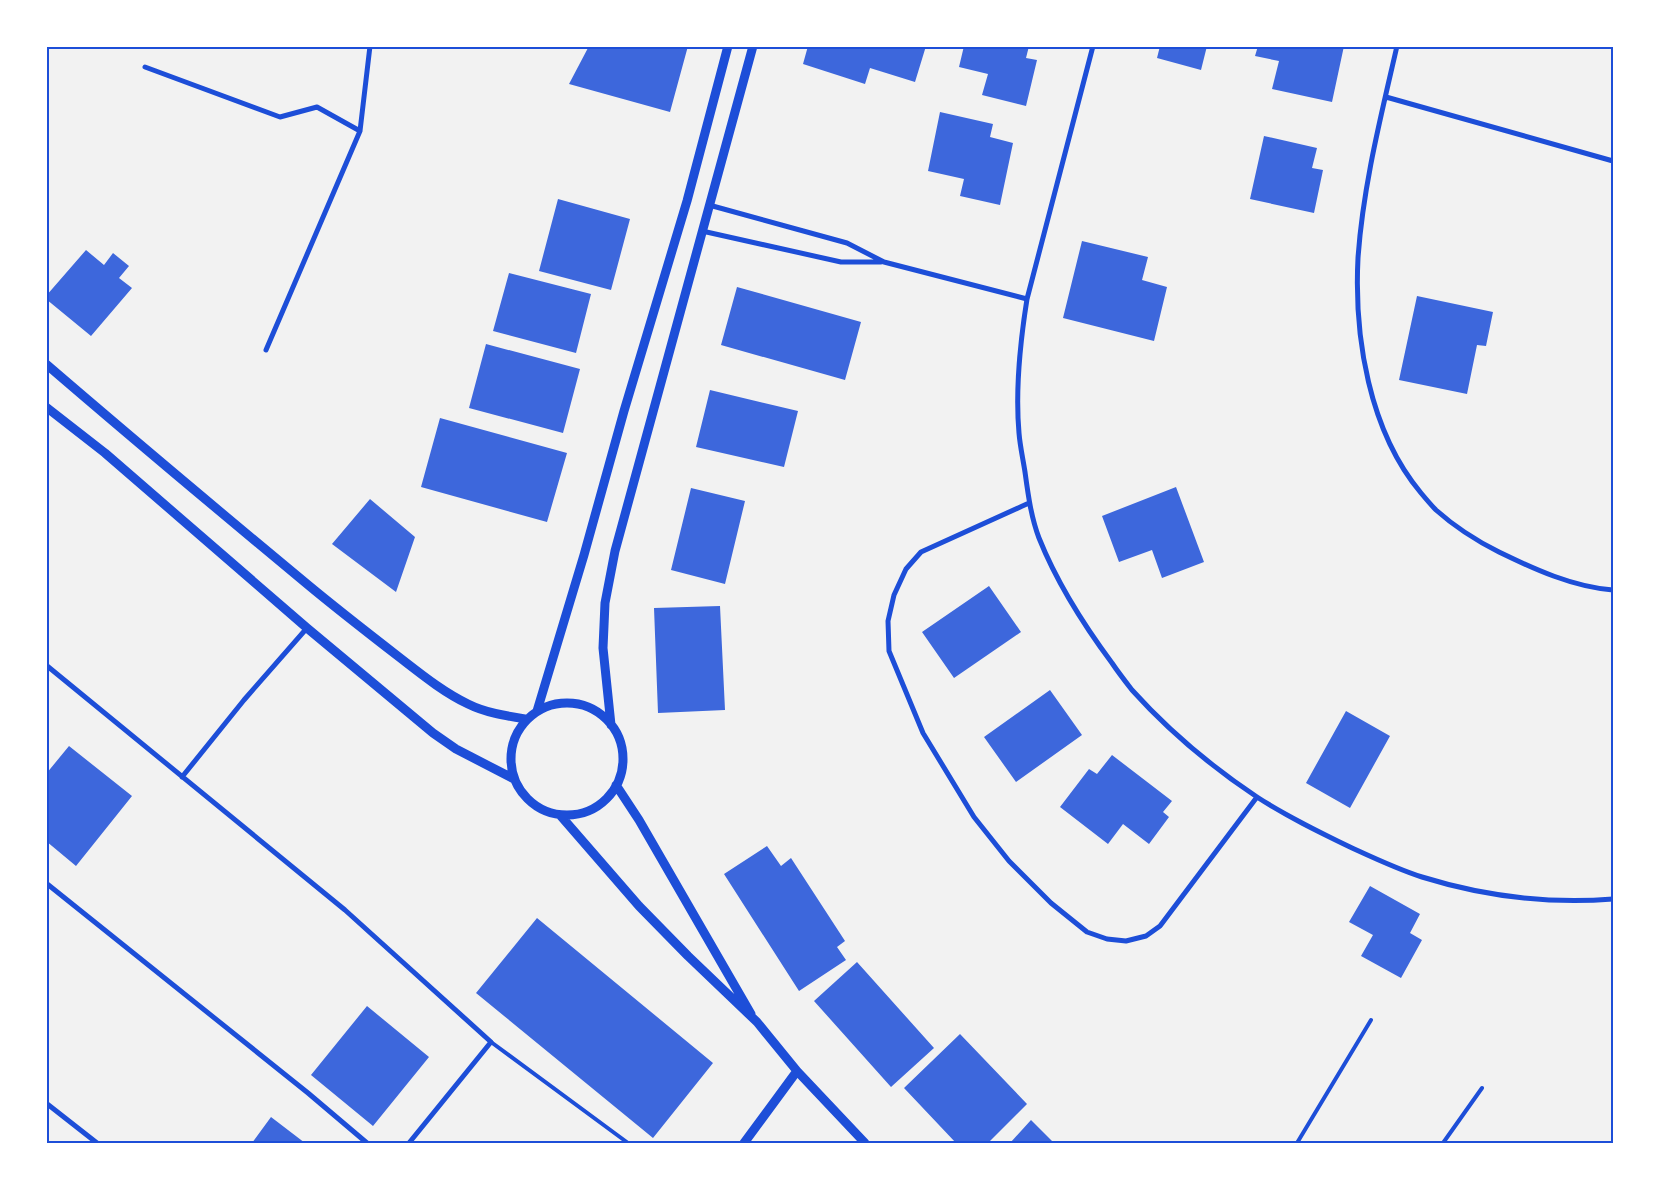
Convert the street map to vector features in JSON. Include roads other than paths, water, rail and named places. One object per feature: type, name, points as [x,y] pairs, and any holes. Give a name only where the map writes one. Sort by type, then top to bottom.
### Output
[{"type":"street","points":[[266,350],[360,131],[370,46]]},
{"type":"street","points":[[537,710],[584,556],[624,411],[686,201],[728,46]]},
{"type":"street","points":[[611,725],[603,648],[605,603],[617,542],[753,46]]},
{"type":"street","points":[[1092,46],[1027,299],[1021,336],[1018,381],[1019,432],[1029,503],[1038,536],[1059,582],[1092,637],[1132,689],[1170,727],[1212,764],[1257,797],[1327,836],[1374,858],[1421,876],[1516,898],[1581,902],[1613,899]]},
{"type":"street","points":[[1397,46],[1372,163],[1358,257],[1358,305],[1362,350],[1370,389],[1382,423],[1397,457],[1412,482],[1435,509],[1462,530],[1512,559],[1555,576],[1600,589],[1613,590]]},
{"type":"street","points":[[145,67],[280,117],[317,107],[360,131]]},
{"type":"street","points":[[1386,97],[1613,161]]},
{"type":"street","points":[[709,205],[846,243],[884,262],[1027,299]]},
{"type":"street","points":[[702,231],[841,262],[884,262]]},
{"type":"street","points":[[46,364],[353,622],[424,676],[473,706],[503,715],[526,719]]},
{"type":"street","points":[[46,408],[105,454],[308,628],[441,738],[456,749],[514,779]]},
{"type":"street","points":[[1029,503],[921,552],[906,569],[894,595],[888,621],[888,651],[922,733],[974,818],[1009,861],[1051,903],[1087,932],[1107,939],[1126,941],[1146,936],[1160,926],[1257,797]]},
{"type":"street","points":[[182,777],[244,700],[308,628]]},
{"type":"street","points":[[46,664],[345,910],[491,1042],[409,1143]]},
{"type":"street","points":[[569,702],[585,705],[599,713],[611,725],[619,738],[622,770],[616,785],[606,798],[592,808],[577,814],[560,815],[546,811],[532,803],[514,779],[510,763],[512,747],[517,732],[526,719],[537,710],[552,704],[569,702]]},
{"type":"street","points":[[616,785],[639,820],[756,1022]]},
{"type":"street","points":[[560,815],[639,906],[756,1022],[797,1071],[865,1143]]},
{"type":"street","points":[[46,883],[308,1093],[367,1143]]},
{"type":"street","points":[[744,1143],[797,1071]]},
{"type":"street","points":[[46,1103],[97,1143]]},
{"type":"lane","points":[[1297,1143],[1371,1020]]},
{"type":"lane","points":[[491,1042],[628,1143]]},
{"type":"lane","points":[[1443,1143],[1482,1088]]}]
